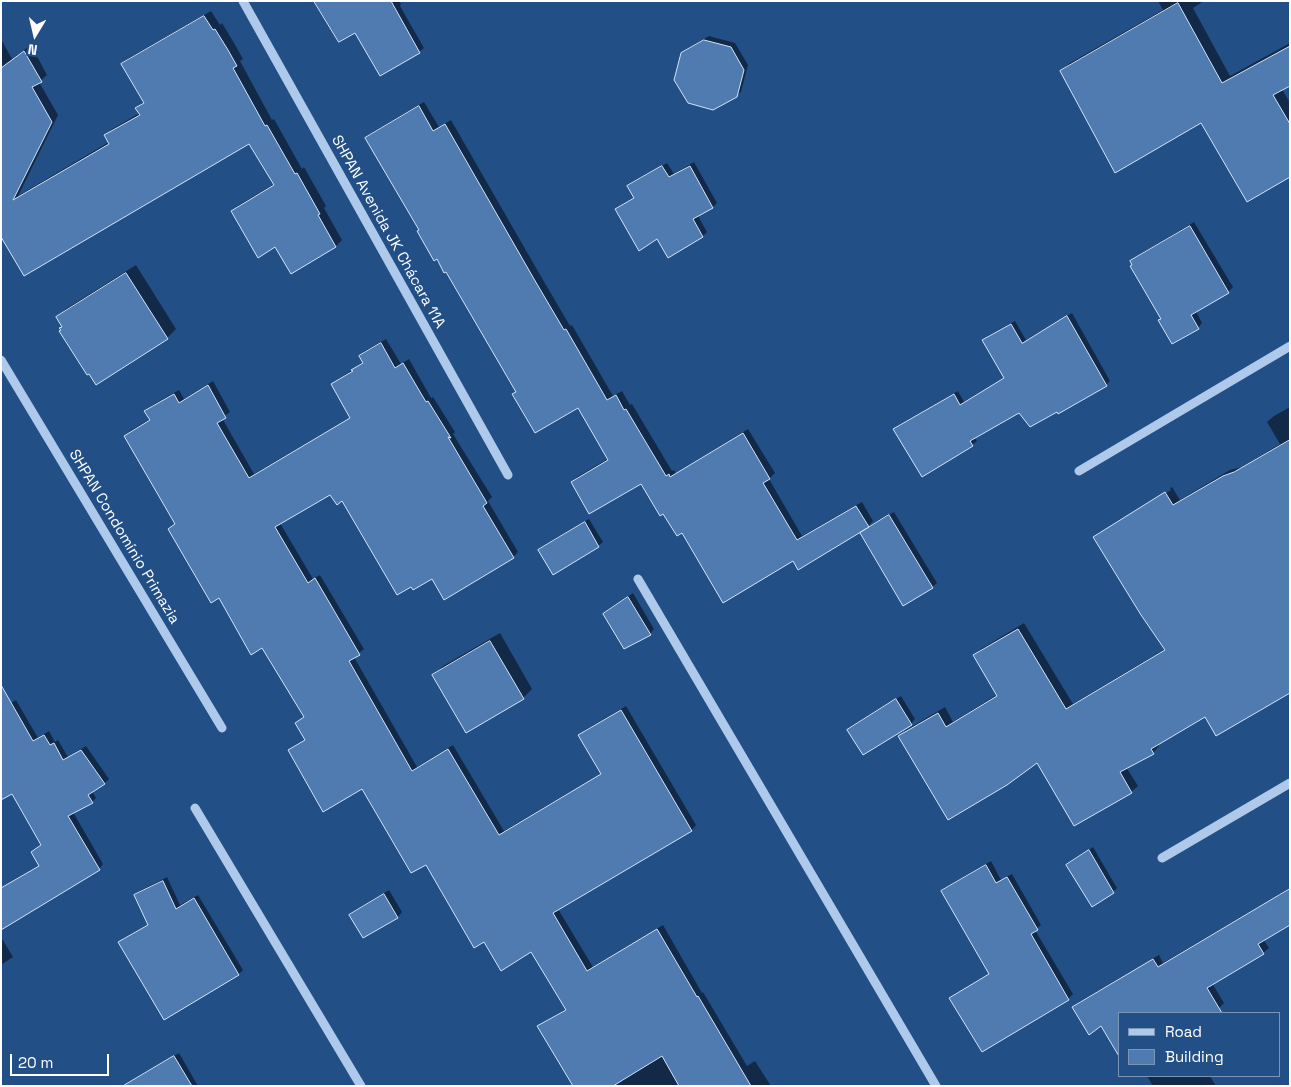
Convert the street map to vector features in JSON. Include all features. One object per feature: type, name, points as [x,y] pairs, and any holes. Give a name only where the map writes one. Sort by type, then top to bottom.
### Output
[{"type":"street","name":"SHPAN Avenida JK Chácara 11A","points":[[243,1],[508,475]]},
{"type":"street","points":[[1080,471],[1290,346]]},
{"type":"street","name":"SHPAN Condomínio Primazia","points":[[1,360],[222,728]]},
{"type":"street","points":[[638,579],[936,1086]]},
{"type":"street","points":[[1162,858],[1290,783]]},
{"type":"street","points":[[195,808],[361,1086]]},
{"type":"building","points":[[314,1],[391,1],[420,53],[380,76],[355,33],[339,42]]},
{"type":"building","points":[[1178,3],[1222,83],[1290,46],[1290,86],[1273,95],[1290,124],[1290,177],[1247,202],[1201,123],[1115,173],[1060,71]]},
{"type":"building","points":[[204,16],[228,50],[237,66],[233,68],[265,126],[267,125],[295,174],[297,173],[336,247],[291,274],[275,247],[258,258],[231,211],[274,185],[249,144],[24,276],[1,237],[1,68],[24,51],[42,82],[32,87],[52,122],[13,200],[109,144],[104,135],[140,115],[135,108],[144,103],[121,64]]},
{"type":"building","points":[[704,40],[731,47],[744,70],[737,97],[713,110],[688,103],[674,80],[681,53]]},
{"type":"building","points":[[419,106],[433,131],[445,124],[534,279],[564,330],[566,329],[607,400],[616,395],[666,476],[669,474],[670,477],[743,433],[770,479],[763,483],[797,540],[856,506],[869,527],[798,570],[793,561],[723,603],[682,533],[677,536],[663,514],[660,516],[641,484],[589,514],[571,482],[608,460],[578,408],[535,433],[512,394],[516,392],[446,272],[444,273],[437,259],[434,261],[417,231],[419,230],[365,138]]},
{"type":"building","points":[[662,166],[669,177],[690,166],[713,208],[693,219],[703,237],[668,258],[657,239],[639,251],[615,209],[634,198],[627,186]]},
{"type":"building","points":[[1190,226],[1229,293],[1191,315],[1199,329],[1172,344],[1158,320],[1161,319],[1130,266],[1132,265],[1130,261]]},
{"type":"building","points":[[126,273],[168,339],[96,385],[89,374],[87,375],[59,331],[61,330],[59,328],[62,327],[56,317]]},
{"type":"building","points":[[1067,316],[1107,386],[1058,414],[1057,412],[1030,427],[1019,413],[970,441],[973,446],[922,477],[893,429],[954,394],[960,405],[1004,378],[982,340],[1011,324],[1022,343]]},
{"type":"building","points":[[381,343],[395,368],[403,363],[426,402],[428,401],[451,438],[448,437],[487,503],[483,506],[514,558],[444,600],[432,579],[413,590],[411,587],[397,595],[342,501],[337,505],[330,495],[275,527],[308,583],[315,578],[360,655],[349,661],[412,771],[448,749],[499,835],[601,774],[578,735],[621,710],[692,831],[553,913],[587,971],[657,929],[751,1086],[679,1086],[662,1056],[613,1086],[573,1086],[537,1026],[566,1010],[531,952],[501,971],[484,942],[474,948],[426,865],[411,873],[362,789],[323,812],[288,750],[305,740],[295,723],[304,717],[262,648],[251,655],[219,598],[211,603],[168,529],[175,524],[124,436],[150,420],[144,411],[174,394],[179,403],[208,385],[226,418],[217,423],[249,478],[350,418],[331,384],[363,363],[359,356]]},
{"type":"building","points":[[1290,440],[1290,693],[1216,736],[1205,717],[1151,749],[1154,754],[1120,772],[1132,793],[1074,826],[1037,763],[1007,785],[948,820],[898,736],[938,713],[946,727],[997,696],[973,655],[1018,629],[1066,709],[1165,650],[1093,537],[1165,492],[1173,505]]},
{"type":"building","points":[[889,515],[933,588],[903,606],[860,533]]},
{"type":"building","points":[[585,522],[599,547],[553,575],[538,550]]},
{"type":"building","points":[[628,597],[651,635],[624,649],[603,614]]},
{"type":"building","points":[[490,641],[524,699],[466,733],[432,675]]},
{"type":"building","points":[[1,685],[33,741],[44,735],[50,745],[54,743],[63,760],[81,750],[105,784],[88,795],[93,803],[68,816],[100,870],[1,930],[1,888],[39,866],[31,852],[41,845],[12,794],[1,800]]},
{"type":"building","points":[[896,699],[912,725],[863,755],[847,730]]},
{"type":"building","points":[[1089,850],[1114,893],[1092,907],[1066,865]]},
{"type":"building","points":[[986,865],[996,883],[1007,877],[1038,930],[1031,934],[1069,1000],[982,1052],[949,998],[989,974],[941,891]]},
{"type":"building","points":[[163,881],[176,909],[194,898],[239,975],[164,1020],[118,942],[148,925],[134,895]]},
{"type":"building","points":[[1290,889],[1290,925],[1258,944],[1264,954],[1207,988],[1221,1012],[1118,1012],[1118,1055],[1101,1026],[1089,1035],[1072,1007],[1153,959],[1158,967]]},
{"type":"building","points":[[384,894],[398,918],[363,938],[349,915]]},
{"type":"building","points":[[174,1056],[192,1086],[123,1086]]}]
